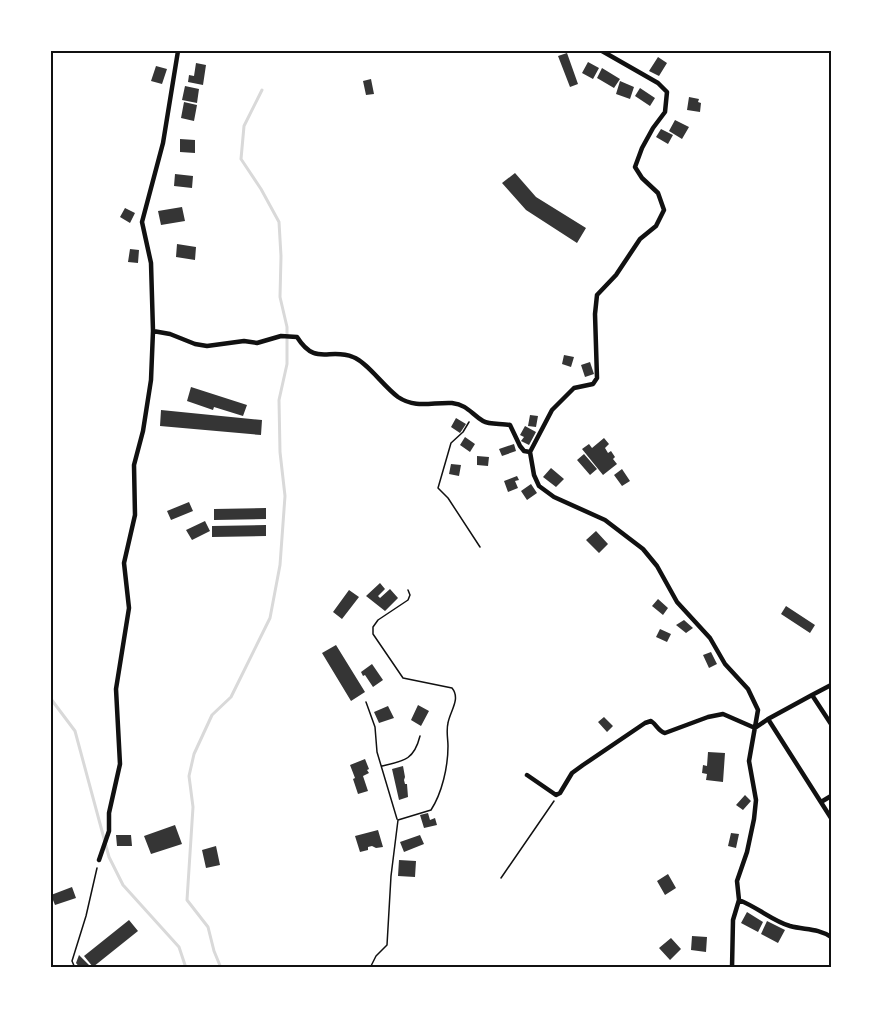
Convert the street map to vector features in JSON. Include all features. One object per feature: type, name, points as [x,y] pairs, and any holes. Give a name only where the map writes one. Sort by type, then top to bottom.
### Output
[{"type":"street","points":[[99,860],[109,831],[109,813],[120,764],[116,715],[117,676],[129,608],[124,563],[135,515],[133,473],[147,407],[153,331],[151,263],[142,222],[163,143],[178,51]]},
{"type":"street","points":[[602,51],[658,83],[667,92],[665,112],[642,148],[635,167],[642,178],[658,193],[664,210],[656,226],[640,239],[616,275],[597,295],[595,314],[597,378],[593,384],[574,388],[565,395],[552,410],[530,452],[534,475],[539,486],[567,505],[605,520],[643,549],[657,566],[677,602],[710,638],[724,664],[748,688],[758,710],[749,761],[756,800],[754,819],[737,881],[739,900],[733,920],[732,968]]},
{"type":"street","points":[[153,331],[207,346],[244,341],[257,343],[281,336],[297,337],[303,347],[312,354],[353,357],[399,397],[414,404],[426,406],[452,404],[468,408],[484,422],[510,425],[520,446],[524,451],[530,452]]},
{"type":"street","points":[[755,728],[831,685]]},
{"type":"street","points":[[813,695],[831,724]]},
{"type":"street","points":[[528,775],[556,795],[560,793],[572,773],[651,721],[665,733],[723,714],[755,728]]},
{"type":"street","points":[[768,719],[831,818]]},
{"type":"street","points":[[821,802],[831,796]]},
{"type":"street","points":[[739,900],[790,926],[820,930],[831,938]]},
{"type":"path","points":[[474,413],[463,432],[451,442],[438,488],[448,498],[480,548]]},
{"type":"path","points":[[398,820],[431,810],[436,802],[444,777],[448,747],[447,724],[456,697],[453,688],[418,683],[399,676],[373,634],[373,627],[378,620],[408,600],[410,595],[408,590]]},
{"type":"path","points":[[366,702],[375,727],[377,752],[398,820],[391,876],[387,945],[376,956],[370,968]]},
{"type":"path","points":[[381,766],[404,761],[410,757],[418,746],[420,736]]},
{"type":"path","points":[[501,878],[560,793]]},
{"type":"path","points":[[75,968],[72,961],[86,916],[99,860]]},
{"type":"building","points":[[567,53],[578,84],[570,87],[558,56]]},
{"type":"building","points":[[658,57],[667,63],[659,76],[649,71]]},
{"type":"building","points":[[588,62],[599,68],[593,79],[582,73]]},
{"type":"building","points":[[196,63],[206,65],[203,85],[188,82],[189,75],[194,76]]},
{"type":"building","points":[[156,66],[167,69],[162,84],[151,81]]},
{"type":"building","points":[[602,68],[620,79],[614,88],[597,78]]},
{"type":"building","points":[[371,79],[374,94],[366,95],[363,81]]},
{"type":"building","points":[[620,81],[634,87],[630,99],[616,94]]},
{"type":"building","points":[[185,86],[199,89],[197,103],[182,100]]},
{"type":"building","points":[[640,88],[655,98],[650,106],[635,96]]},
{"type":"building","points":[[689,97],[699,99],[700,112],[687,110]]},
{"type":"building","points":[[184,102],[197,105],[194,121],[181,118]]},
{"type":"building","points":[[675,120],[689,127],[682,139],[669,131]]},
{"type":"building","points":[[661,129],[673,135],[668,144],[656,137]]},
{"type":"building","points":[[180,139],[195,140],[195,153],[180,152]]},
{"type":"building","points":[[515,173],[536,197],[586,228],[577,243],[526,210],[502,183]]},
{"type":"building","points":[[175,174],[193,176],[192,188],[174,186]]},
{"type":"building","points":[[182,207],[185,221],[161,225],[158,211]]},
{"type":"building","points":[[125,208],[135,213],[130,223],[120,217]]},
{"type":"building","points":[[177,244],[196,247],[195,260],[176,257]]},
{"type":"building","points":[[130,249],[139,250],[138,263],[128,262]]},
{"type":"building","points":[[564,355],[574,357],[571,367],[562,364]]},
{"type":"building","points":[[590,362],[594,374],[585,377],[581,365]]},
{"type":"building","points":[[191,387],[247,405],[243,416],[214,407],[213,410],[187,401]]},
{"type":"building","points":[[161,410],[262,420],[261,435],[160,426]]},
{"type":"building","points":[[530,415],[538,416],[536,427],[528,426]]},
{"type":"building","points":[[456,418],[466,424],[460,433],[451,427]]},
{"type":"building","points":[[525,426],[536,432],[529,445],[521,441],[524,437],[520,435]]},
{"type":"building","points":[[465,437],[475,444],[470,452],[460,445]]},
{"type":"building","points":[[604,438],[609,444],[605,448],[608,453],[611,451],[617,464],[603,475],[582,449],[589,444],[592,448]]},
{"type":"building","points":[[514,444],[516,451],[502,456],[499,449]]},
{"type":"building","points":[[584,454],[597,469],[590,475],[577,460]]},
{"type":"building","points":[[477,456],[489,457],[488,466],[477,465]]},
{"type":"building","points":[[451,464],[461,465],[459,476],[449,474]]},
{"type":"building","points":[[551,468],[564,479],[556,487],[543,477]]},
{"type":"building","points":[[622,469],[630,481],[622,486],[614,475]]},
{"type":"building","points":[[517,476],[519,480],[515,481],[518,488],[508,492],[504,481]]},
{"type":"building","points":[[531,484],[537,493],[527,500],[521,491]]},
{"type":"building","points":[[189,502],[193,511],[171,520],[167,511]]},
{"type":"building","points":[[266,508],[266,519],[214,520],[214,509]]},
{"type":"building","points":[[205,521],[210,531],[192,540],[186,530]]},
{"type":"building","points":[[266,525],[266,536],[212,537],[212,526]]},
{"type":"building","points":[[596,531],[608,544],[599,553],[586,540]]},
{"type":"building","points":[[380,583],[385,589],[378,596],[380,598],[390,589],[398,598],[385,611],[366,596]]},
{"type":"building","points":[[349,590],[359,597],[342,619],[333,612]]},
{"type":"building","points":[[658,599],[668,608],[663,615],[652,606]]},
{"type":"building","points":[[786,606],[815,625],[810,633],[781,614]]},
{"type":"building","points":[[684,620],[693,628],[686,633],[676,625]]},
{"type":"building","points":[[660,629],[671,634],[667,642],[656,637]]},
{"type":"building","points":[[336,645],[365,692],[351,701],[322,653]]},
{"type":"building","points":[[711,652],[717,664],[709,668],[703,655]]},
{"type":"building","points":[[372,664],[383,680],[373,687],[361,672]]},
{"type":"building","points":[[418,705],[429,711],[421,726],[411,720]]},
{"type":"building","points":[[388,706],[394,718],[379,723],[374,712]]},
{"type":"building","points":[[604,717],[613,726],[607,732],[598,722]]},
{"type":"building","points":[[708,752],[725,753],[723,782],[706,780],[707,774],[702,773],[703,765],[707,766]]},
{"type":"building","points":[[365,759],[369,773],[363,776],[368,791],[358,794],[350,765]]},
{"type":"building","points":[[403,766],[408,797],[399,800],[392,769]]},
{"type":"building","points":[[745,795],[751,801],[743,810],[736,805]]},
{"type":"building","points":[[428,813],[430,820],[435,818],[437,825],[424,828],[420,815]]},
{"type":"building","points":[[175,825],[182,844],[151,854],[144,836]]},
{"type":"building","points":[[378,830],[383,847],[372,846],[360,852],[355,836]]},
{"type":"building","points":[[731,833],[739,834],[736,848],[728,846]]},
{"type":"building","points":[[116,835],[131,835],[132,846],[117,846]]},
{"type":"building","points":[[420,835],[424,844],[404,852],[400,842]]},
{"type":"building","points":[[216,846],[220,865],[206,868],[202,850]]},
{"type":"building","points":[[399,860],[416,861],[415,877],[398,876]]},
{"type":"building","points":[[668,874],[676,888],[665,895],[657,881]]},
{"type":"building","points":[[72,887],[76,898],[55,905],[51,895]]},
{"type":"building","points":[[747,912],[763,922],[758,932],[741,923]]},
{"type":"building","points":[[129,920],[138,931],[93,967],[84,956]]},
{"type":"building","points":[[767,921],[785,930],[778,943],[761,934]]},
{"type":"building","points":[[692,936],[707,937],[706,952],[691,950]]},
{"type":"building","points":[[671,938],[681,949],[670,960],[659,948]]},
{"type":"building","points":[[79,955],[89,965],[87,968],[80,968],[76,963]]},
{"type":"waterway","points":[[221,968],[208,927],[187,900],[193,807],[189,776],[194,754],[212,715],[231,697],[270,618],[280,565],[285,496],[280,452],[279,400],[287,364],[287,327],[280,297],[279,222],[241,159],[244,126],[262,90]]},
{"type":"waterway","points":[[51,699],[75,731],[109,857],[123,885],[179,947],[186,968]]}]
